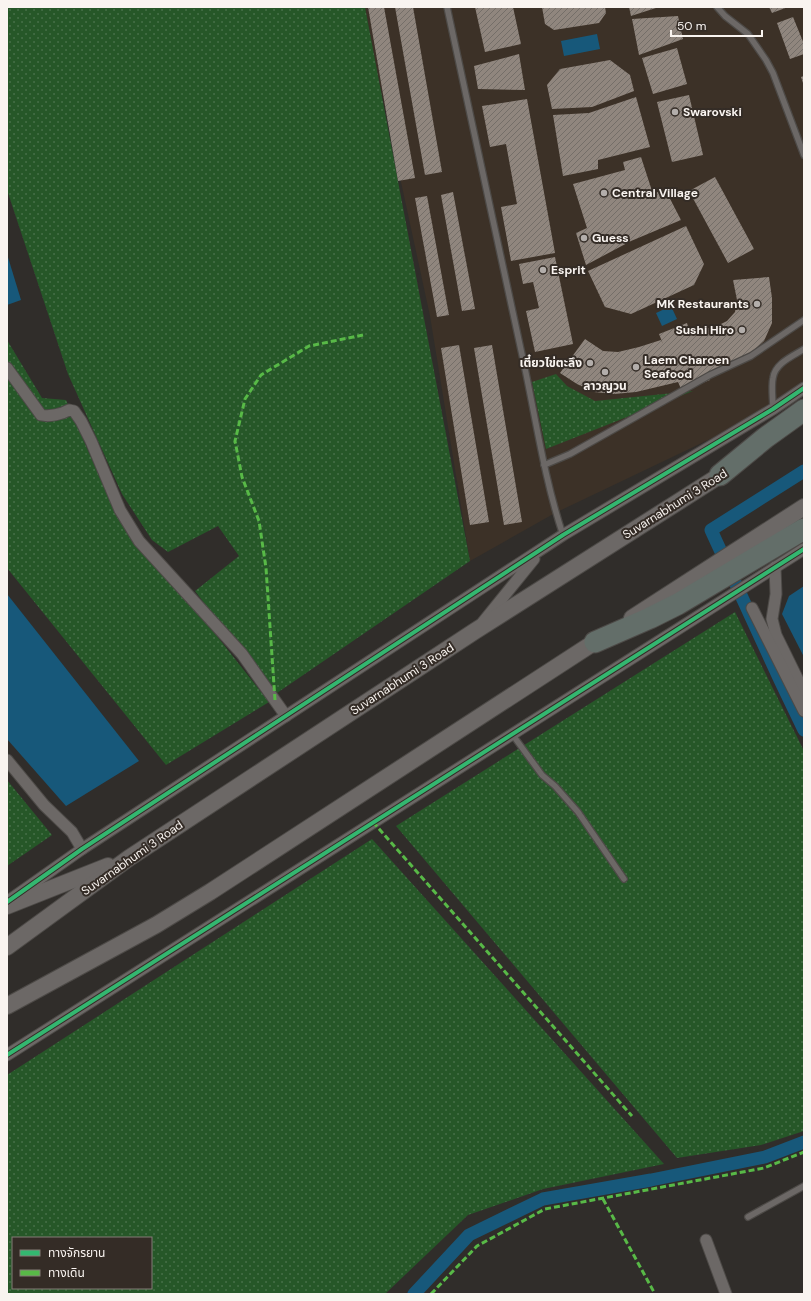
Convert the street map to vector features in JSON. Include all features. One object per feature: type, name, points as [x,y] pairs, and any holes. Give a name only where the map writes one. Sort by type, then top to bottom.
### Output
[{"type":"highway","points":[[720,475],[765,438],[804,410]]},
{"type":"highway","points":[[595,642],[678,604],[804,529]]},
{"type":"main road","name":"Suvarnabhumi 3 Road","points":[[7,947],[129,858],[475,631],[804,422]]},
{"type":"main road","points":[[750,562],[804,507]]},
{"type":"main road","points":[[7,1006],[156,925],[210,892],[595,642]]},
{"type":"main road","points":[[7,906],[129,858]]},
{"type":"street","points":[[7,368],[41,415],[48,416],[69,410],[74,411],[91,441],[120,510],[139,541],[242,654],[286,716]]},
{"type":"street","points":[[7,902],[82,849],[563,535],[773,409],[804,388]]},
{"type":"street","points":[[750,562],[775,567],[804,549]]},
{"type":"street","points":[[475,631],[542,550]]},
{"type":"street","points":[[775,567],[776,594],[772,619],[776,636],[804,692]]},
{"type":"street","points":[[7,1055],[512,734],[717,582]]},
{"type":"street","points":[[752,608],[804,711]]},
{"type":"street","points":[[7,760],[44,805],[72,832],[82,849]]},
{"type":"street","points":[[706,1240],[726,1294]]},
{"type":"lane","points":[[447,7],[527,375],[544,465],[555,512],[563,535]]},
{"type":"lane","points":[[717,7],[725,16],[748,34],[766,60],[804,155]]},
{"type":"lane","points":[[544,465],[570,454],[710,375],[751,356],[804,320]]},
{"type":"lane","points":[[773,409],[773,378],[775,371],[783,363],[804,348]]},
{"type":"lane","points":[[512,734],[542,775],[555,786],[578,812],[624,880]]},
{"type":"lane","points":[[748,1217],[804,1186]]},
{"type":"shaded area","name":"Central Village","points":[[365,7],[804,7],[804,388],[779,406],[555,513],[470,561],[430,316],[377,71]]},
{"type":"green space","points":[[7,7],[365,7],[470,561],[274,695],[195,591],[239,556],[218,526],[168,552],[152,540],[122,494],[68,374],[7,190]]},
{"type":"green space","points":[[7,340],[42,398],[66,400],[110,501],[269,702],[166,765],[7,568]]},
{"type":"green space","points":[[556,374],[567,386],[595,401],[693,391],[546,449],[532,382]]},
{"type":"green space","points":[[735,612],[804,751],[804,1131],[761,1145],[677,1158],[396,826]]},
{"type":"green space","points":[[7,780],[52,835],[7,866]]},
{"type":"green space","points":[[372,839],[664,1164],[543,1189],[468,1215],[385,1294],[7,1294],[7,1075]]},
{"type":"water","points":[[597,34],[600,49],[564,56],[561,41]]},
{"type":"water","points":[[7,254],[21,300],[7,305]]},
{"type":"water","points":[[671,306],[677,319],[662,326],[656,313]]},
{"type":"water","points":[[804,586],[804,657],[782,614],[789,596]]},
{"type":"water","points":[[7,594],[139,761],[66,806],[7,739]]},
{"type":"building","points":[[368,7],[384,7],[415,178],[398,181]]},
{"type":"building","points":[[395,7],[413,7],[442,172],[425,175]]},
{"type":"building","points":[[475,7],[513,7],[521,44],[485,52]]},
{"type":"building","points":[[542,7],[605,7],[606,13],[599,23],[554,30],[545,24]]},
{"type":"building","points":[[629,7],[659,7],[631,16]]},
{"type":"building","points":[[769,7],[788,7],[772,13]]},
{"type":"building","points":[[678,16],[683,39],[639,55],[632,19]]},
{"type":"building","points":[[793,17],[804,44],[804,54],[790,59],[777,23]]},
{"type":"building","points":[[677,48],[687,84],[653,94],[642,58]]},
{"type":"building","points":[[519,54],[525,90],[478,89],[474,66]]},
{"type":"building","points":[[610,60],[630,75],[634,91],[592,107],[552,109],[547,85],[560,69]]},
{"type":"building","points":[[804,76],[804,86],[801,77]]},
{"type":"building","points":[[689,95],[703,155],[672,162],[657,102]]},
{"type":"building","points":[[636,97],[650,147],[598,160],[598,169],[563,176],[553,115],[589,113]]},
{"type":"building","points":[[527,99],[555,253],[511,261],[501,207],[517,204],[506,144],[490,147],[482,106]]},
{"type":"building","points":[[641,157],[653,194],[665,189],[681,220],[631,241],[586,265],[576,233],[587,228],[573,184],[625,170],[623,162]]},
{"type":"building","points":[[715,177],[754,249],[728,263],[689,191]]},
{"type":"building","points":[[453,192],[475,309],[462,311],[441,195]]},
{"type":"building","points":[[427,196],[449,315],[437,317],[415,198]]},
{"type":"building","points":[[686,226],[704,264],[694,285],[631,314],[605,307],[588,271]]},
{"type":"building","points":[[555,257],[573,344],[535,352],[526,311],[539,308],[533,282],[523,284],[519,264]]},
{"type":"building","points":[[769,277],[772,298],[772,323],[764,341],[751,353],[730,364],[707,373],[710,380],[682,391],[678,382],[636,392],[614,394],[594,392],[577,384],[560,373],[585,339],[603,351],[618,352],[661,340],[663,344],[659,334],[687,323],[690,334],[719,325],[727,321],[735,312],[737,300],[733,280]]},
{"type":"building","points":[[459,345],[489,522],[470,525],[441,348]]},
{"type":"building","points":[[492,345],[522,522],[504,525],[474,348]]},
{"type":"waterway","points":[[804,471],[711,530],[804,730]]},
{"type":"waterway","points":[[414,1294],[469,1235],[543,1199],[651,1180],[765,1157],[804,1142]]},
{"type":"marked path","points":[[275,700],[266,568],[259,521],[242,477],[235,441],[245,399],[261,375],[309,346],[363,335]]},
{"type":"marked path","points":[[373,822],[632,1116]]},
{"type":"marked path","points":[[431,1294],[477,1246],[545,1209],[764,1168],[804,1152]]},
{"type":"marked path","points":[[603,1199],[655,1294]]},
{"type":"cycle path","points":[[7,902],[82,849],[563,535],[773,409],[804,388]]},
{"type":"cycle path","points":[[7,1055],[804,549]]},
{"type":"place","name":"Swarovski","points":[[675,112]]},
{"type":"place","name":"Central Village","points":[[604,193]]},
{"type":"place","name":"Guess","points":[[584,238]]},
{"type":"place","name":"Esprit","points":[[543,270]]},
{"type":"place","name":"MK Restaurants","points":[[757,304]]},
{"type":"place","name":"Sushi Hiro","points":[[742,330]]},
{"type":"place","name":"เตี๋ยวไข่ตะลึง","points":[[590,363]]},
{"type":"place","name":"Laem Charoen Seafood","points":[[636,367]]},
{"type":"place","name":"ลาวญวน","points":[[605,372]]}]
